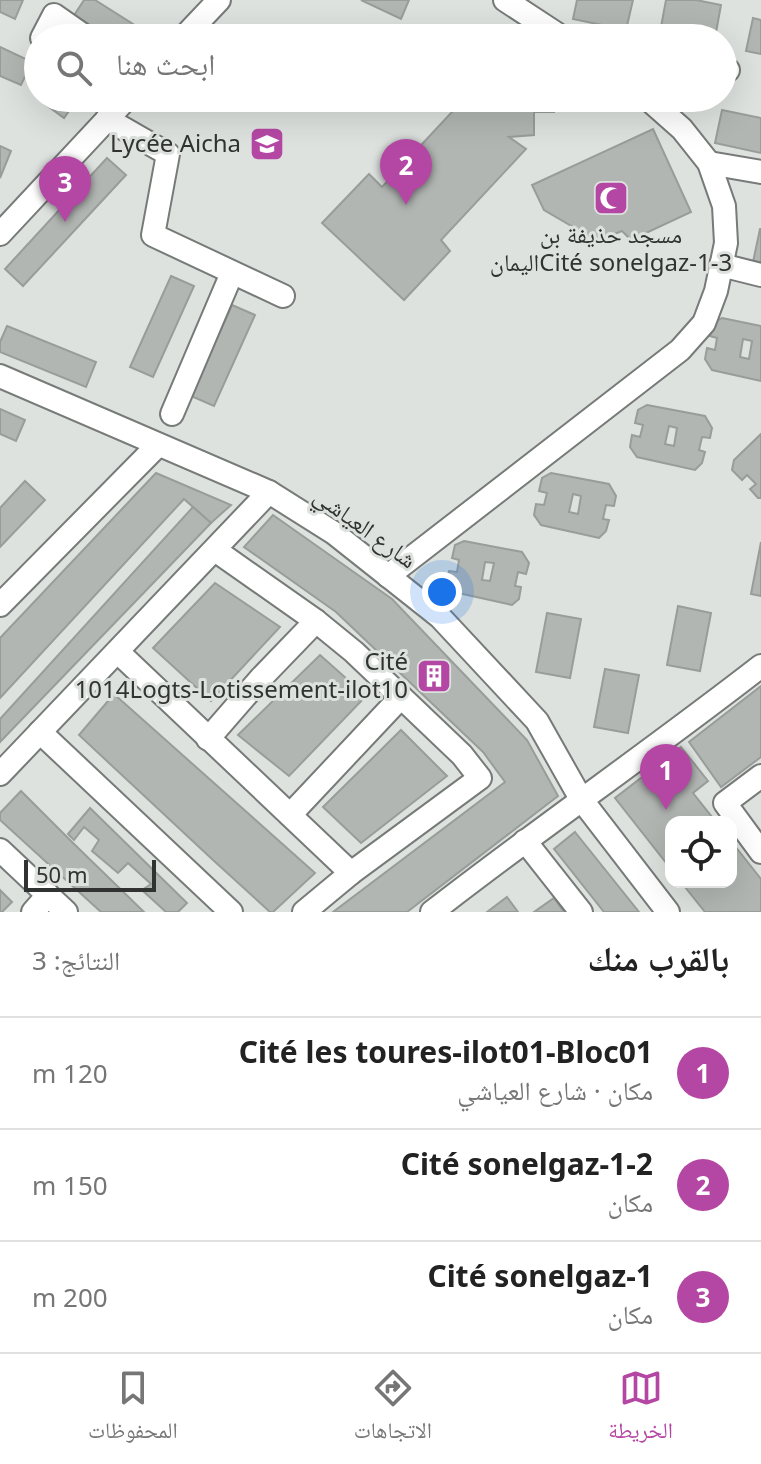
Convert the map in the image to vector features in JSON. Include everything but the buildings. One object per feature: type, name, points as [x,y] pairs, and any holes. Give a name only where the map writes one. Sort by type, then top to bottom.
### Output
[{"type":"street","points":[[196,24],[219,0]]},
{"type":"street","points":[[505,0],[542,24]]},
{"type":"street","points":[[49,24],[54,15],[67,24]]},
{"type":"street","points":[[0,234],[114,112]]},
{"type":"street","points":[[388,576],[680,350],[704,323],[716,291],[726,243],[724,206],[709,163],[682,129],[663,112]]},
{"type":"street","points":[[107,119],[168,154],[153,235],[283,296]]},
{"type":"street","points":[[709,163],[761,172]]},
{"type":"street","points":[[721,265],[761,275]]},
{"type":"street","points":[[172,414],[232,273]]},
{"type":"street","name":"شارع العياشي","points":[[0,376],[269,492],[334,533],[440,617],[537,721],[581,799],[668,912]]},
{"type":"street","points":[[0,605],[158,445]]},
{"type":"street","points":[[0,774],[269,492]]},
{"type":"street","points":[[215,550],[316,621],[354,652],[462,755],[480,778],[351,873],[304,912]]},
{"type":"street","points":[[208,739],[316,621]]},
{"type":"street","points":[[118,652],[351,873]]},
{"type":"street","points":[[432,912],[761,666]]},
{"type":"street","points":[[290,815],[401,697]]},
{"type":"street","points":[[40,732],[231,912]]},
{"type":"street","points":[[761,776],[725,803],[761,852]]},
{"type":"street","points":[[525,841],[581,912]]},
{"type":"street","points":[[0,850],[66,912]]},
{"type":"street","points":[[33,912],[48,895]]},
{"type":"place","name":"Lycée Aicha","points":[[267,144]]},
{"type":"place","name":"مسجد حذيفة بن اليمانCité sonelgaz-1-3","points":[[611,198]]},
{"type":"place","name":"Cité sonelgaz-1-2","points":[[406,205]]},
{"type":"place","name":"Cité sonelgaz-1","points":[[65,222]]},
{"type":"place","name":"Cité 1014Logts-Lotissement-ilot10","points":[[434,676]]},
{"type":"place","name":"Cité les toures-ilot01-Bloc01","points":[[666,810]]}]
